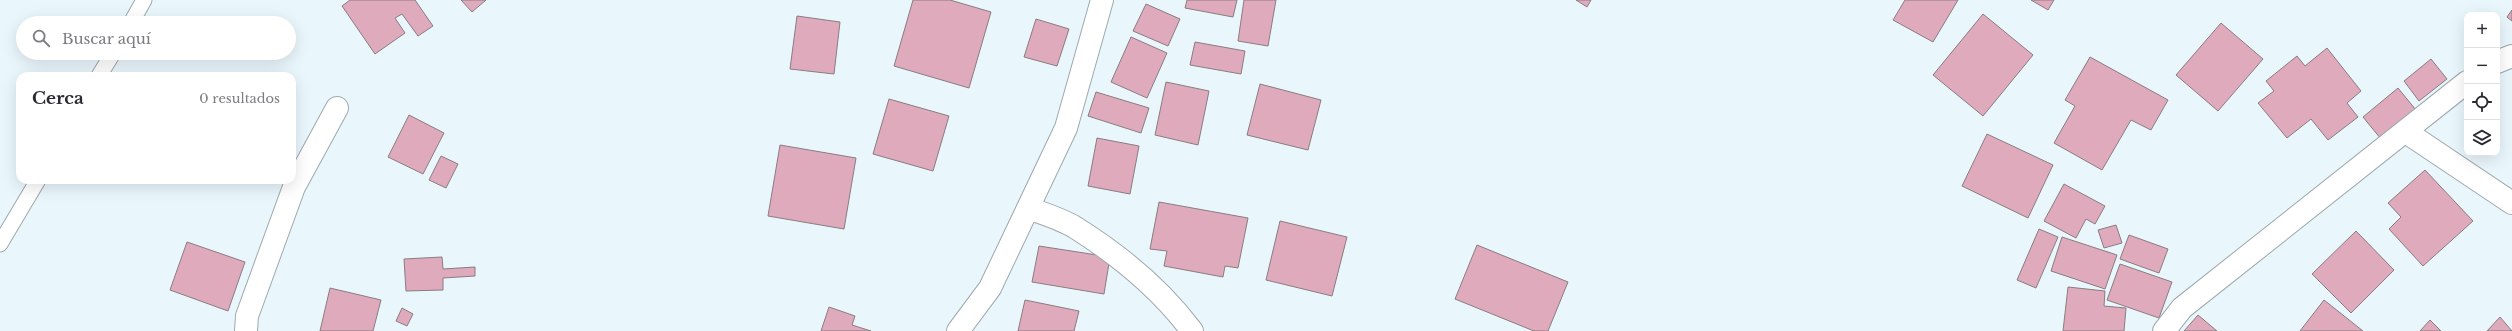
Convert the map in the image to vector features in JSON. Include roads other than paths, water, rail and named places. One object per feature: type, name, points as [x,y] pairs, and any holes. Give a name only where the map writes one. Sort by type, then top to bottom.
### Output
[{"type":"street","points":[[958,331],[990,288],[1066,128],[1102,0]]},
{"type":"street","points":[[2500,61],[2512,56]]},
{"type":"street","points":[[2164,331],[2182,308],[2406,132],[2465,84]]},
{"type":"street","points":[[296,183],[337,108]]},
{"type":"street","points":[[2406,132],[2512,203]]},
{"type":"street","points":[[246,331],[247,316],[296,184]]},
{"type":"street","points":[[1028,208],[1075,227],[1126,264],[1175,309],[1192,331]]},
{"type":"lane","points":[[135,16],[144,0]]},
{"type":"lane","points":[[101,72],[109,60]]},
{"type":"lane","points":[[0,244],[36,184]]}]
